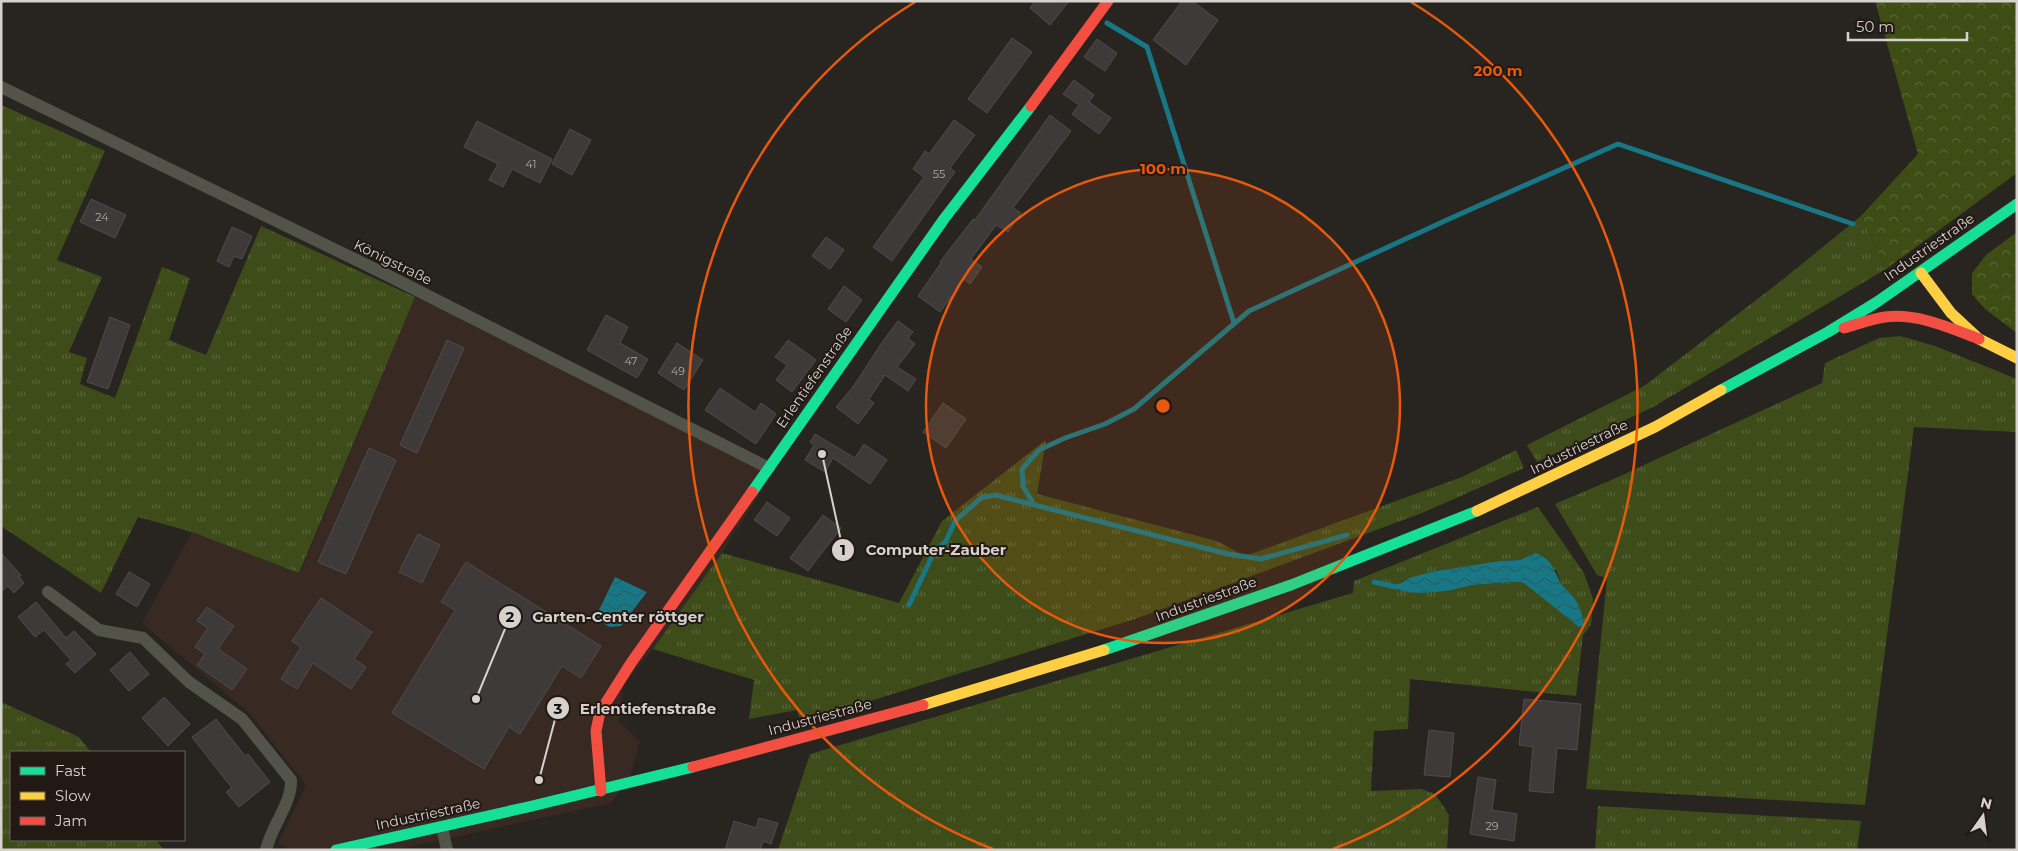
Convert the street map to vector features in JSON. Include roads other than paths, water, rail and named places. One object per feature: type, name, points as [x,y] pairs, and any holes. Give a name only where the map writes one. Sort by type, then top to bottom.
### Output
[{"type":"street","name":"Erlentiefenstraße","points":[[601,791],[596,731],[600,712],[631,663],[944,219],[1051,80],[1108,1]]},
{"type":"street","name":"Königstraße","points":[[1,87],[381,272],[769,468]]},
{"type":"street","name":"Industriestraße","points":[[336,850],[601,791],[808,737],[1013,678],[1157,632],[1304,580],[1414,538],[1536,485],[1666,421],[1829,331],[1921,273],[2017,204]]},
{"type":"street","points":[[1921,273],[1951,313],[1979,339]]},
{"type":"street","points":[[1829,331],[1891,317],[1914,319],[1949,327],[1979,339],[2017,358]]},
{"type":"street","points":[[48,592],[99,630],[143,638],[189,682],[242,719],[291,780],[292,790],[268,838],[266,850]]},
{"type":"street","points":[[442,827],[447,850]]},
{"type":"water","points":[[1536,553],[1550,563],[1562,585],[1575,599],[1583,617],[1584,625],[1579,627],[1524,583],[1473,585],[1447,591],[1422,593],[1403,592],[1397,587],[1409,578],[1431,572],[1500,561],[1520,560]]},
{"type":"water","points":[[615,577],[647,592],[621,626],[610,627],[598,620],[597,614]]},
{"type":"waterway","points":[[1107,23],[1147,47],[1234,323]]},
{"type":"waterway","points":[[1034,505],[1023,486],[1022,469],[1039,450],[1065,438],[1105,424],[1134,409],[1249,311],[1618,144],[1853,224]]},
{"type":"waterway","points":[[909,605],[934,552],[946,541],[955,521],[981,498],[995,495],[1228,554],[1261,559],[1347,535]]},
{"type":"waterway","points":[[1374,582],[1397,587],[1403,585]]},
{"type":"place","name":"Computer-Zauber","points":[[822,454]]},
{"type":"place","name":"Garten-Center röttger","points":[[476,699]]},
{"type":"place","name":"Erlentiefenstraße","points":[[539,780]]}]
